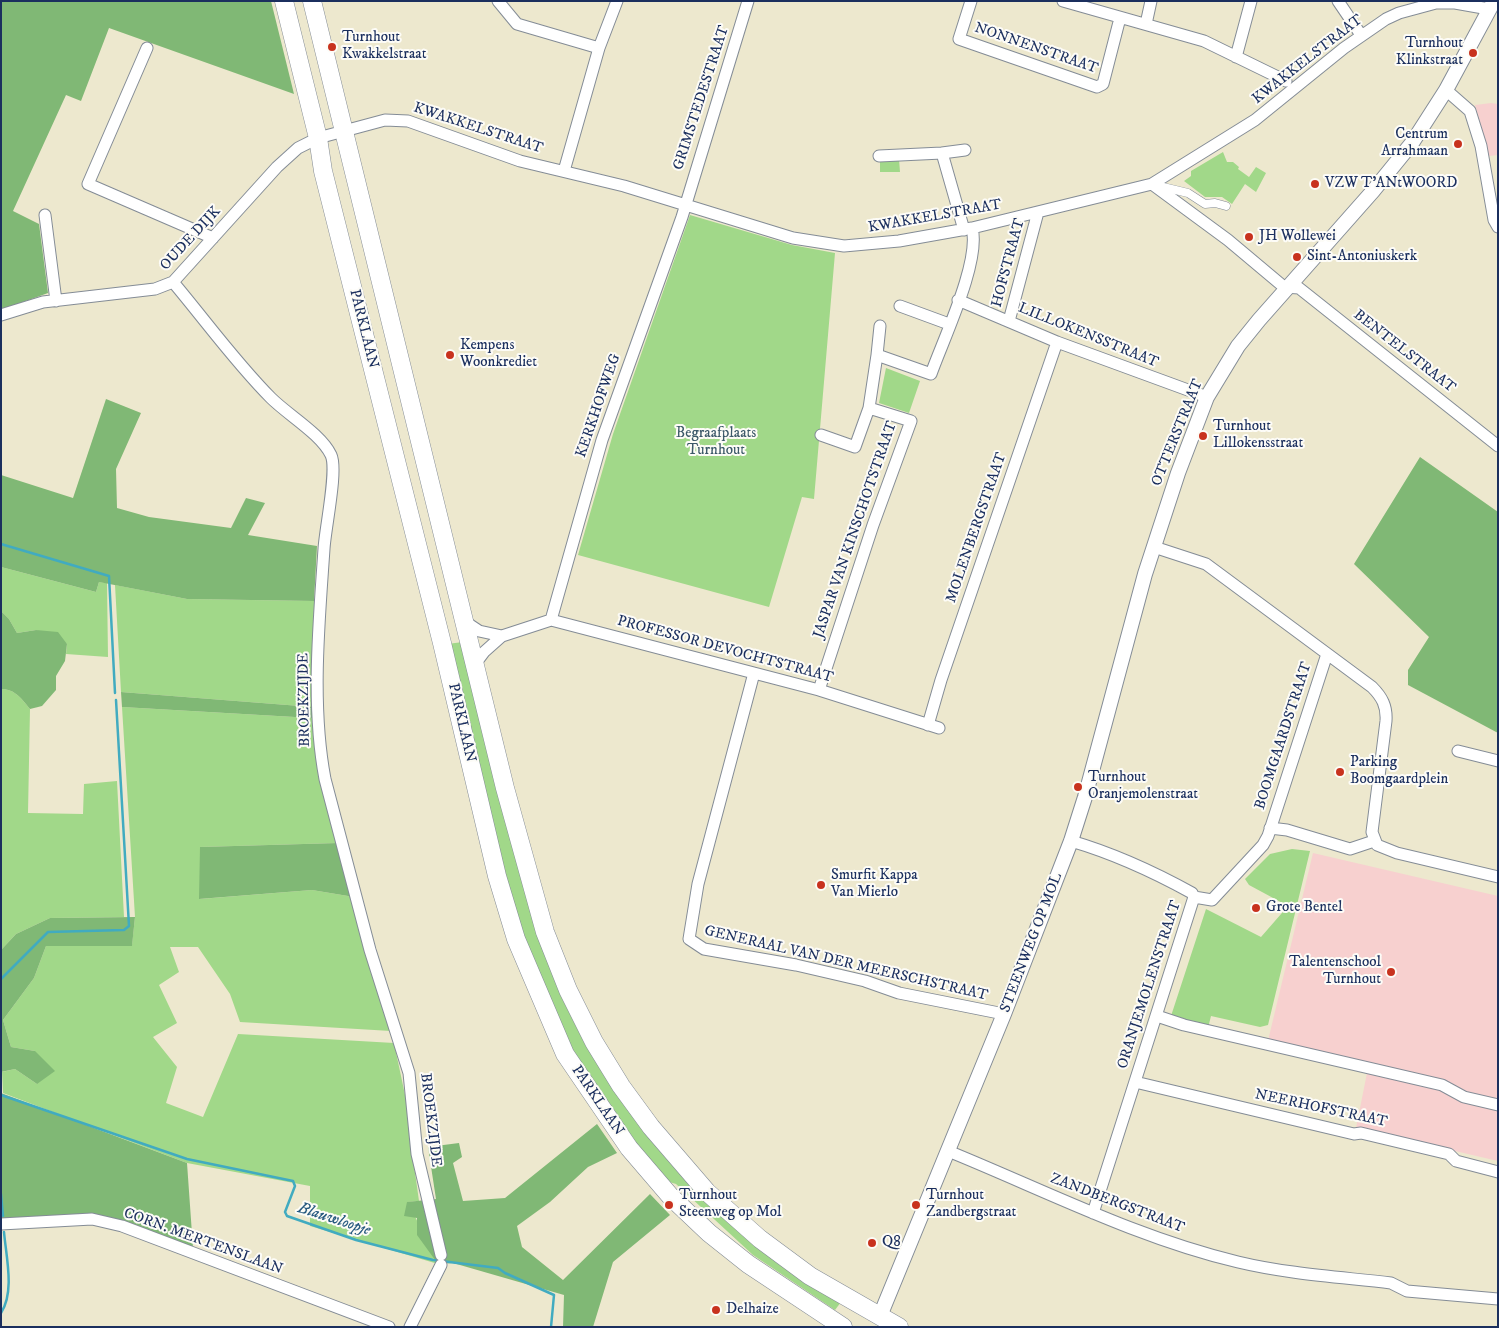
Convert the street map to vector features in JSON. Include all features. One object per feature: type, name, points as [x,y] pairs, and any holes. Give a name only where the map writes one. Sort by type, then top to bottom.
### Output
[{"type":"main road","name":"PARKLAAN","points":[[284,1],[318,138],[324,171],[440,634],[497,876],[516,939],[566,1054],[630,1148],[672,1197],[709,1233],[748,1264],[843,1327]]},
{"type":"main road","name":"PARKLAAN","points":[[312,1],[505,788],[545,932],[568,990],[594,1042],[621,1086],[651,1127],[706,1192],[760,1239],[810,1276],[877,1321],[899,1327]]},
{"type":"street","points":[[498,1],[517,24],[599,48]]},
{"type":"street","points":[[564,171],[599,48],[617,1]]},
{"type":"street","name":"GRIMSTEDESTRAAT","points":[[685,205],[748,1]]},
{"type":"street","name":"NONNENSTRAAT","points":[[971,1],[959,39],[1097,86],[1102,84],[1120,18]]},
{"type":"street","points":[[1063,1],[1076,3],[1120,18],[1204,41],[1286,81]]},
{"type":"street","points":[[1146,24],[1151,1]]},
{"type":"street","points":[[1236,57],[1252,1]]},
{"type":"street","points":[[1338,1],[1361,35]]},
{"type":"street","name":"KWAKKELSTRAAT","points":[[318,138],[385,120],[408,121],[520,161],[564,171],[685,205],[793,238],[844,246],[899,241],[968,229],[1152,184],[1202,155],[1269,110],[1361,35],[1400,13],[1436,3],[1492,5]]},
{"type":"street","name":"OTTERSTRAAT","points":[[1154,547],[1178,473],[1207,397],[1238,346],[1412,143],[1446,90],[1492,5]]},
{"type":"street","points":[[147,48],[88,184],[213,238]]},
{"type":"street","points":[[1446,90],[1470,111],[1481,146],[1494,220],[1498,227]]},
{"type":"street","name":"OUDE DIJK","points":[[1,315],[43,302],[155,289],[173,282],[284,160],[302,145],[318,138]]},
{"type":"street","points":[[878,156],[965,150]]},
{"type":"street","points":[[877,355],[931,374],[972,259],[975,238],[968,229],[942,152]]},
{"type":"street","points":[[1152,184],[1188,193],[1205,204],[1215,203],[1226,206]]},
{"type":"street","name":"BENTELSTRAAT","points":[[1152,184],[1228,240],[1284,287],[1299,288],[1498,446]]},
{"type":"street","name":"KERKHOFWEG","points":[[551,620],[602,440],[685,205]]},
{"type":"street","name":"HOFSTRAAT","points":[[1009,321],[1038,212]]},
{"type":"street","points":[[44,215],[56,301]]},
{"type":"street","name":"BROEKZIJDE","points":[[173,282],[270,398],[319,440],[331,457],[332,472],[324,548],[320,619],[317,719],[325,779],[346,852],[370,950],[409,1073],[417,1154],[441,1260],[410,1327]]},
{"type":"street","name":"LILLOKENSSTRAAT","points":[[958,300],[1057,342],[1207,397]]},
{"type":"street","points":[[900,306],[950,322]]},
{"type":"street","name":"JASPAR VAN KINSCHOTSTRAAT","points":[[821,435],[855,447],[869,408],[880,326]]},
{"type":"street","name":"MOLENBERGSTRAAT","points":[[928,725],[1057,342]]},
{"type":"street","name":"JASPAR VAN KINSCHOTSTRAAT","points":[[819,690],[873,525],[911,421],[869,408]]},
{"type":"street","name":"BOOMGAARDSTRAAT","points":[[1154,547],[1206,564],[1372,687],[1383,700],[1386,711],[1372,832],[1374,841],[1350,849],[1287,830],[1270,828]]},
{"type":"street","name":"STEENWEG OP MOL","points":[[877,1321],[1004,1014],[1071,841],[1154,547]]},
{"type":"street","points":[[475,664],[484,652],[502,636],[551,620]]},
{"type":"street","name":"PROFESSOR DEVOCHTSTRAAT","points":[[551,620],[819,690],[939,728]]},
{"type":"street","points":[[464,622],[480,631],[502,636]]},
{"type":"street","name":"BOOMGAARDSTRAAT","points":[[1194,897],[1212,900],[1264,845],[1327,654]]},
{"type":"street","name":"GENERAAL VAN DER MEERSCHSTRAAT","points":[[754,673],[698,884],[689,939],[704,949],[805,967],[865,981],[900,993],[1004,1014]]},
{"type":"street","points":[[1458,751],[1498,761]]},
{"type":"street","name":"ORANJEMOLENSTRAAT","points":[[1071,841],[1094,848],[1155,875],[1192,893],[1194,897],[1093,1213]]},
{"type":"street","points":[[1374,841],[1386,850],[1498,877]]},
{"type":"street","points":[[1156,1016],[1184,1025],[1442,1085],[1464,1097],[1498,1105]]},
{"type":"street","name":"NEERHOFSTRAAT","points":[[1135,1082],[1354,1134],[1361,1133],[1449,1154],[1456,1161],[1498,1172]]},
{"type":"street","name":"ZANDBERGSTRAAT","points":[[948,1151],[1093,1213],[1156,1237],[1214,1255],[1278,1270],[1391,1283],[1408,1291],[1498,1299]]},
{"type":"street","name":"CORN. MERTENSLAAN","points":[[1,1224],[92,1219],[122,1226],[389,1327]]},
{"type":"shaded area","points":[[1498,104],[1498,155],[1489,156],[1475,105]]},
{"type":"shaded area","name":"Talentenschool Turnhout","points":[[1313,853],[1498,896],[1498,1161],[1356,1128],[1367,1073],[1266,1049]]},
{"type":"green space","points":[[1,1],[271,1],[294,94],[109,28],[81,101],[66,95],[13,211],[39,224],[48,293],[1,310]]},
{"type":"green space","points":[[1223,152],[1227,162],[1233,162],[1239,167],[1238,169],[1249,177],[1256,167],[1266,173],[1256,192],[1245,184],[1232,204],[1222,197],[1205,197],[1184,181],[1191,176],[1191,171]]},
{"type":"green space","points":[[899,159],[900,172],[880,172],[880,160]]},
{"type":"green space","name":"Begraafplaats Turnhout","points":[[690,215],[792,245],[835,253],[814,499],[802,497],[769,607],[578,555],[613,434]]},
{"type":"green space","points":[[886,368],[920,381],[909,413],[879,403]]},
{"type":"green space","points":[[106,399],[141,413],[116,469],[117,508],[149,517],[231,528],[246,498],[265,503],[248,535],[317,546],[314,601],[187,599],[99,582],[96,592],[1,567],[1,475],[73,498]]},
{"type":"green space","points":[[1420,457],[1498,512],[1498,733],[1408,685],[1408,670],[1429,637],[1354,564]]},
{"type":"green space","points":[[1,567],[96,592],[99,582],[107,583],[108,657],[66,654],[67,644],[36,630],[17,633],[9,619],[1,611]]},
{"type":"green space","points":[[115,585],[187,599],[314,601],[313,707],[121,692]]},
{"type":"green space","points":[[1,611],[9,619],[17,633],[36,630],[58,632],[67,644],[65,661],[56,676],[56,690],[42,706],[30,709],[14,693],[1,689]]},
{"type":"green space","points":[[463,642],[554,977],[692,1184],[841,1302],[835,1310],[753,1255],[676,1184],[666,1181],[634,1142],[585,1072],[558,1024],[523,942],[447,644]]},
{"type":"green space","points":[[1,689],[14,693],[30,709],[28,813],[83,814],[84,784],[117,781],[124,917],[50,918],[16,934],[1,950]]},
{"type":"green space","points":[[121,692],[313,707],[312,718],[122,707]]},
{"type":"green space","points":[[122,707],[312,718],[316,757],[338,843],[200,847],[200,899],[312,890],[354,897],[391,1031],[240,1022],[230,994],[198,947],[170,947],[179,972],[159,985],[177,1023],[153,1037],[177,1067],[166,1103],[203,1117],[238,1034],[394,1043],[408,1109],[419,1201],[408,1202],[438,1264],[310,1226],[310,1186],[187,1163],[3,1093],[2,1072],[15,1069],[37,1084],[35,1051],[11,1047],[3,1020],[34,978],[46,946],[132,945],[135,917]]},
{"type":"green space","points":[[338,843],[354,897],[312,890],[199,899],[200,847]]},
{"type":"green space","points":[[1292,849],[1310,851],[1268,1025],[1260,1027],[1211,1016],[1208,1028],[1171,1016],[1206,909],[1261,937],[1288,906],[1249,885],[1245,879],[1270,854]]},
{"type":"green space","points":[[135,917],[132,946],[46,946],[34,978],[3,1020],[11,1047],[35,1051],[55,1071],[37,1084],[15,1069],[1,1072],[1,950],[16,934],[50,918]]},
{"type":"green space","points":[[1,1093],[187,1163],[193,1248],[124,1222],[1,1219]]},
{"type":"green space","points":[[597,1124],[617,1153],[588,1167],[550,1202],[517,1226],[522,1247],[563,1280],[650,1194],[670,1215],[613,1262],[593,1327],[563,1327],[564,1295],[453,1263],[438,1264],[417,1235],[417,1218],[404,1216],[407,1202],[436,1199],[428,1147],[459,1143],[462,1157],[453,1163],[463,1201],[505,1198]]},
{"type":"waterway","points":[[1,544],[109,576],[115,693]]},
{"type":"waterway","points":[[1,979],[48,932],[124,930],[129,926],[116,700]]},
{"type":"waterway","name":"Blauwloopje","points":[[1,1095],[187,1159],[293,1181],[295,1186],[285,1212],[287,1216],[356,1240],[433,1260],[498,1268],[554,1295],[551,1327]]},
{"type":"waterway","points":[[1,1194],[3,1216]]},
{"type":"waterway","points":[[1,1313],[8,1295],[9,1284],[4,1232]]},
{"type":"place","name":"Turnhout Kwakkelstraat","points":[[332,47]]},
{"type":"place","name":"Turnhout Klinkstraat","points":[[1473,53]]},
{"type":"place","name":"Centrum Arrahmaan","points":[[1458,144]]},
{"type":"place","name":"VZW T'ANtWOORD","points":[[1315,184]]},
{"type":"place","name":"JH Wollewei","points":[[1249,237]]},
{"type":"place","name":"Sint-Antoniuskerk","points":[[1297,257]]},
{"type":"place","name":"Kempens Woonkrediet","points":[[450,355]]},
{"type":"place","name":"Turnhout Lillokensstraat","points":[[1203,436]]},
{"type":"place","name":"Parking Boomgaardplein","points":[[1340,772]]},
{"type":"place","name":"Turnhout Oranjemolenstraat","points":[[1078,787]]},
{"type":"place","name":"Smurfit Kappa Van Mierlo","points":[[821,885]]},
{"type":"place","name":"Grote Bentel","points":[[1256,908]]},
{"type":"place","name":"Talentenschool Turnhout","points":[[1391,972]]},
{"type":"place","name":"Turnhout Steenweg op Mol","points":[[669,1205]]},
{"type":"place","name":"Turnhout Zandbergstraat","points":[[916,1205]]},
{"type":"place","name":"Q8","points":[[872,1243]]},
{"type":"place","name":"Delhaize","points":[[716,1310]]}]
